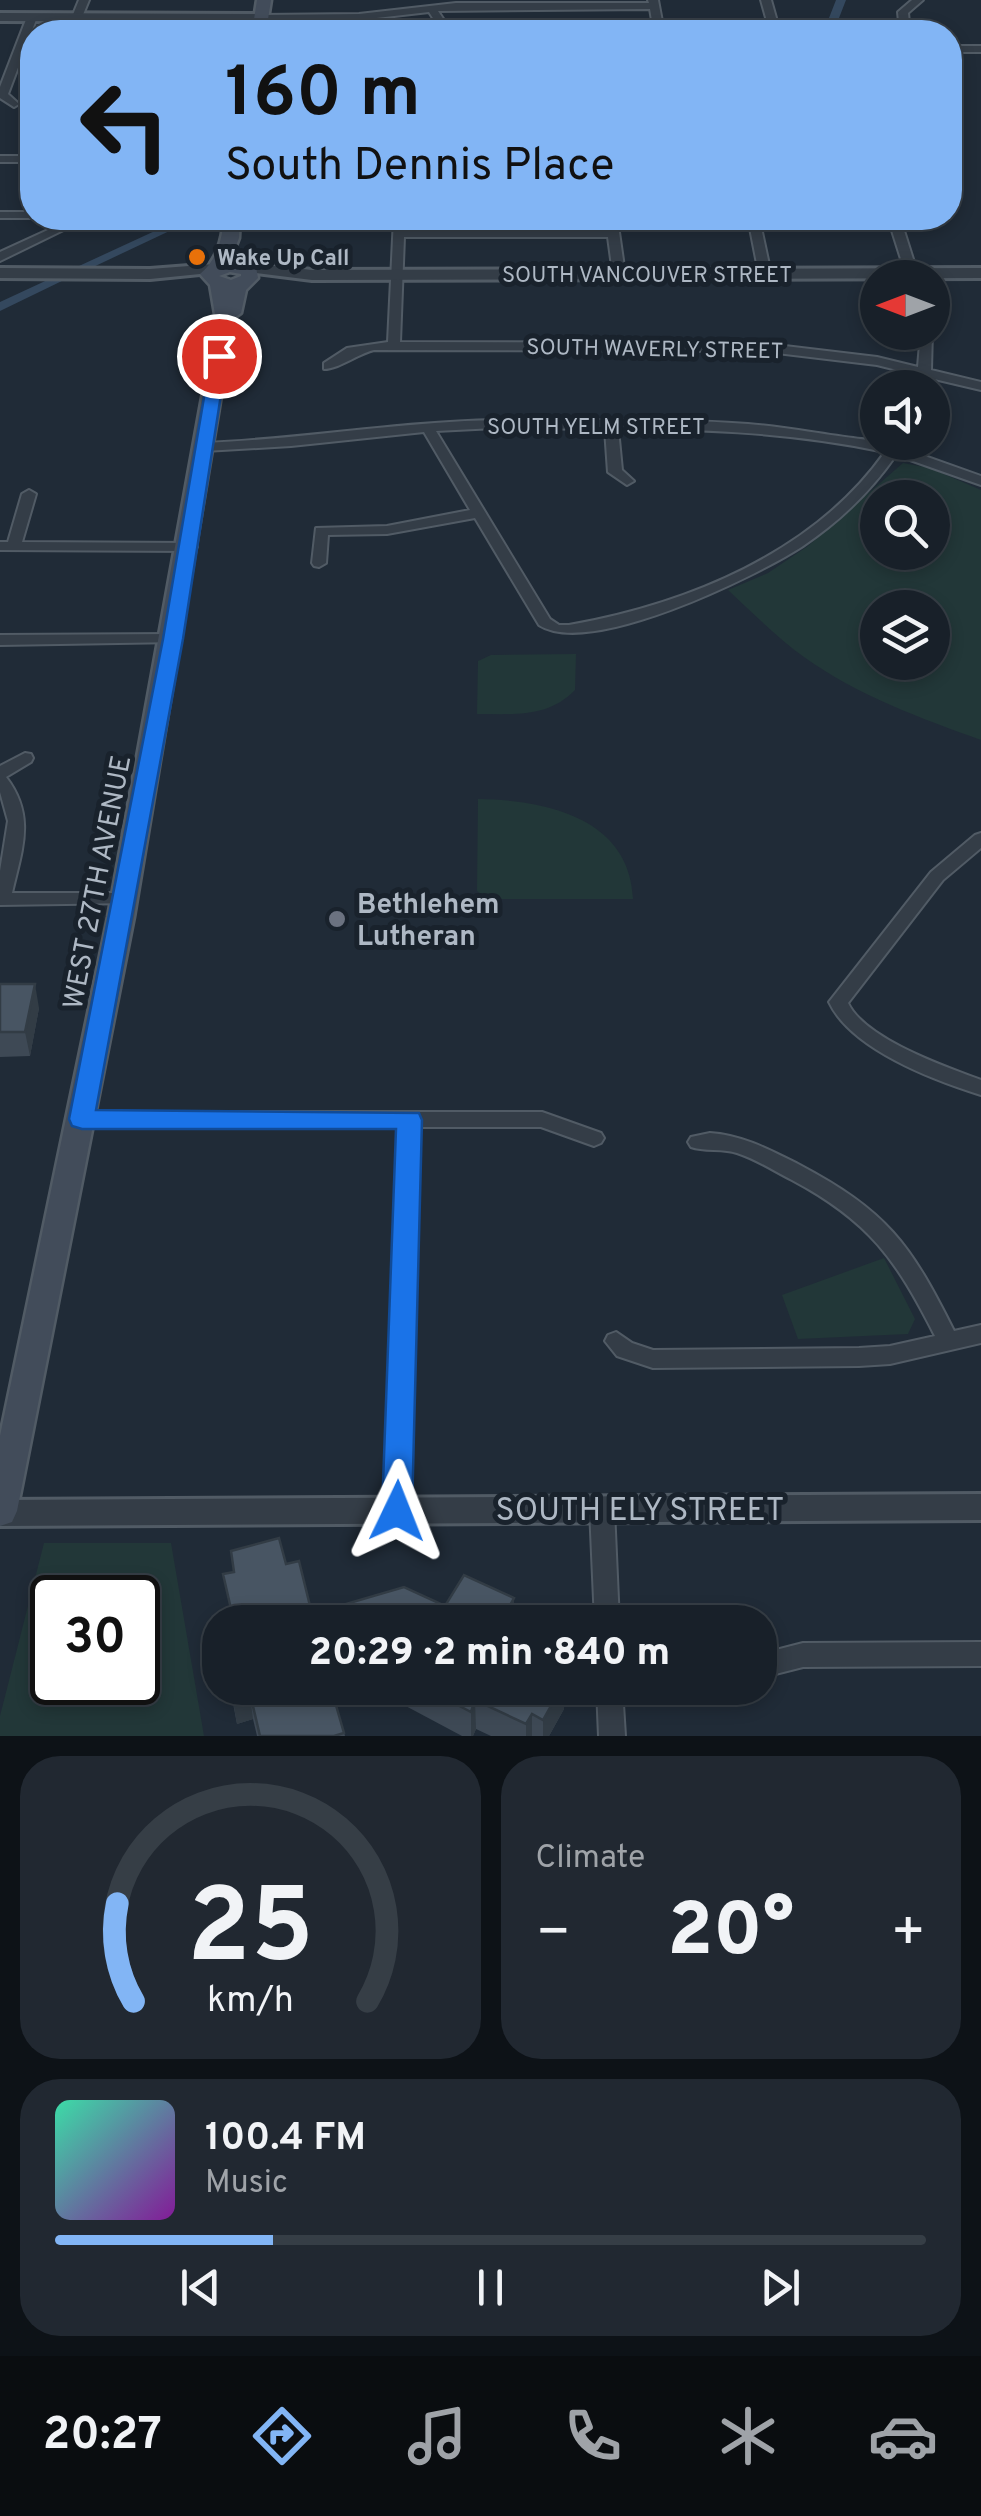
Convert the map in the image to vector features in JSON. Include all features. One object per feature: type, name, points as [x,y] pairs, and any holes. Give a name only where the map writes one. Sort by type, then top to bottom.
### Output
[{"type":"main road","name":"WEST 27TH AVENUE","points":[[0,1512],[126,899],[190,547],[225,320],[216,275],[231,230]]},
{"type":"main road","name":"WEST 27TH AVENUE","points":[[225,320],[233,312],[245,274],[238,244],[230,238]]},
{"type":"main road","points":[[216,275],[245,274]]},
{"type":"street","points":[[77,17],[84,0]]},
{"type":"street","points":[[903,20],[902,12],[918,0]]},
{"type":"street","points":[[311,20],[431,8],[653,3]]},
{"type":"street","points":[[431,8],[438,20]]},
{"type":"street","points":[[0,17],[146,20]]},
{"type":"street","points":[[14,104],[2,95],[20,48]]},
{"type":"street","points":[[0,257],[56,230]]},
{"type":"street","points":[[394,346],[398,230]]},
{"type":"street","points":[[614,230],[619,274]]},
{"type":"street","points":[[756,230],[765,274]]},
{"type":"street","points":[[898,230],[908,260]]},
{"type":"street","points":[[398,233],[614,233]]},
{"type":"street","points":[[0,273],[216,275]]},
{"type":"street","name":"SOUTH VANCOUVER STREET","points":[[245,274],[860,275]]},
{"type":"street","name":"SOUTH VANCOUVER STREET","points":[[950,275],[981,274]]},
{"type":"street","name":"SOUTH WAVERLY STREET","points":[[329,366],[352,351],[394,346],[760,347],[848,356],[921,370]]},
{"type":"street","name":"SOUTH WAVERLY STREET","points":[[950,378],[981,386]]},
{"type":"street","points":[[610,426],[615,472],[627,481]]},
{"type":"street","name":"SOUTH YELM STREET","points":[[204,447],[317,442],[428,428],[610,426],[774,427],[860,440]]},
{"type":"street","points":[[428,428],[540,616],[554,629],[586,628],[642,615],[738,578],[802,539],[845,505],[885,460]]},
{"type":"street","name":"SOUTH YELM STREET","points":[[931,460],[981,481]]},
{"type":"street","points":[[28,494],[7,546],[190,547]]},
{"type":"street","points":[[319,563],[322,531],[387,530],[479,514]]},
{"type":"street","points":[[0,640],[173,639]]},
{"type":"street","points":[[25,758],[0,776],[17,803],[18,820],[1,899],[126,899]]},
{"type":"street","points":[[981,839],[936,876],[843,991],[838,1009],[860,1032],[981,1088]]},
{"type":"street","points":[[82,1119],[542,1120],[594,1138]]},
{"type":"street","points":[[397,1511],[410,1120]]},
{"type":"street","points":[[698,1142],[735,1142],[848,1200],[866,1214],[903,1255],[949,1342]]},
{"type":"street","points":[[616,1341],[625,1350],[653,1359],[858,1356],[890,1354],[981,1334]]},
{"type":"street","name":"SOUTH ELY STREET","points":[[0,1512],[981,1507]]},
{"type":"street","points":[[602,1509],[606,1605]]},
{"type":"street","points":[[777,1662],[803,1655],[981,1654]]},
{"type":"street","points":[[611,1705],[612,1736]]},
{"type":"green space","points":[[903,463],[930,468],[981,490],[981,740],[845,683],[784,642],[728,590],[768,573],[808,546],[860,501],[860,570],[950,570],[950,480],[884,480]]},
{"type":"green space","points":[[576,654],[575,690],[554,706],[530,712],[477,714],[478,661],[491,655]]},
{"type":"green space","points":[[478,799],[555,809],[600,832],[617,849],[628,871],[633,899],[487,899],[477,891]]},
{"type":"green space","points":[[884,1258],[915,1319],[908,1334],[798,1339],[782,1295]]},
{"type":"green space","points":[[44,1543],[171,1543],[204,1736],[0,1736],[0,1716],[30,1598],[30,1705],[160,1705],[160,1575],[36,1575]]},
{"type":"building","points":[[0,984],[35,984],[25,1032],[0,1032]]},
{"type":"building","points":[[279,1538],[286,1564],[299,1561],[310,1605],[230,1605],[223,1574],[234,1572],[231,1551]]},
{"type":"building","points":[[464,1575],[514,1598],[510,1605],[446,1605]]},
{"type":"building","points":[[404,1587],[443,1605],[343,1605]]},
{"type":"building","points":[[253,1705],[336,1705],[344,1733],[334,1736],[260,1736]]},
{"type":"building","points":[[486,1705],[551,1705],[543,1720],[532,1714],[526,1724]]},
{"type":"waterway","points":[[834,20],[841,0]]},
{"type":"waterway","points":[[85,266],[164,230]]},
{"type":"waterway","points":[[0,307],[60,279]]},
{"type":"place","name":"Wake Up Call","points":[[197,257]]},
{"type":"place","name":"Bethlehem Lutheran","points":[[337,919]]},
{"type":"route","points":[[219,356],[190,547],[82,1119],[410,1120],[397,1511]]}]
